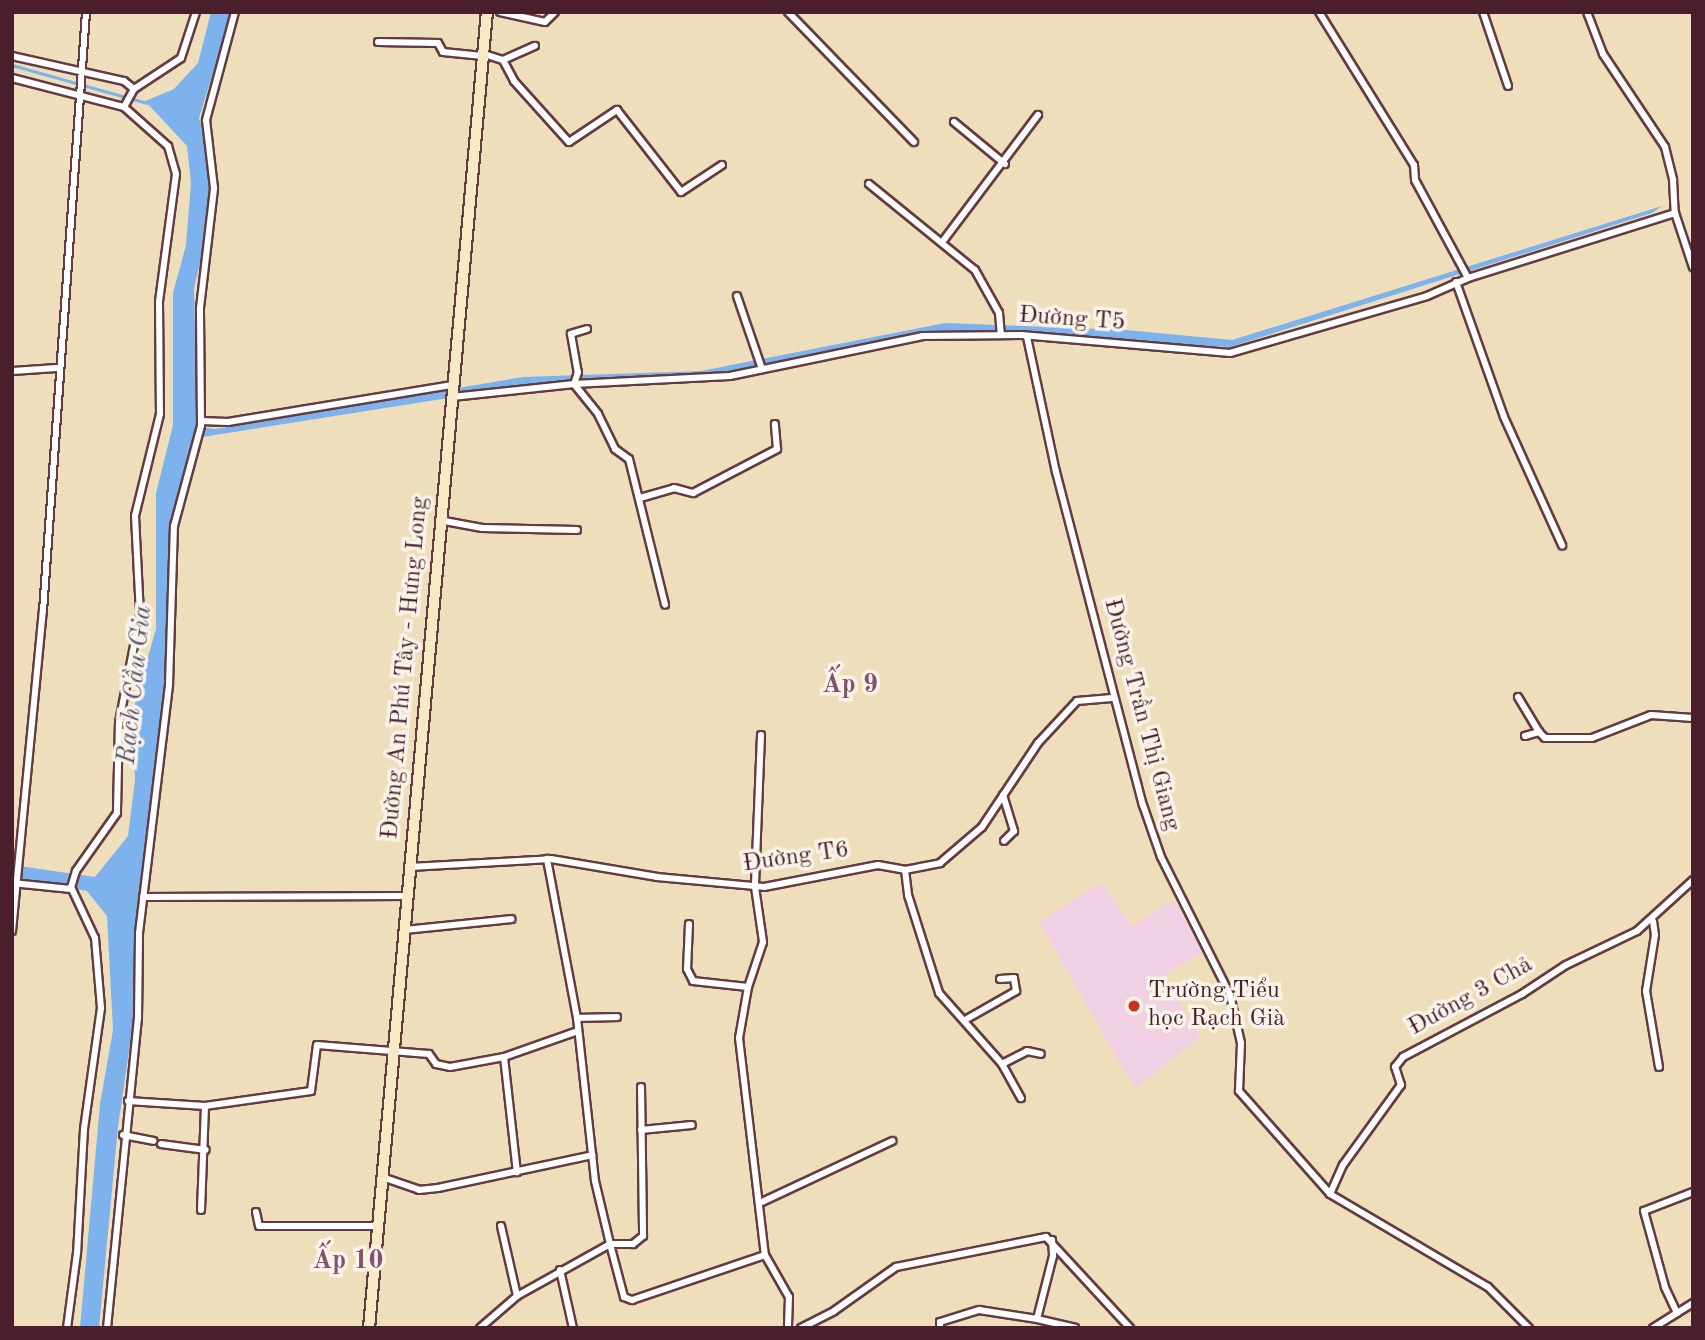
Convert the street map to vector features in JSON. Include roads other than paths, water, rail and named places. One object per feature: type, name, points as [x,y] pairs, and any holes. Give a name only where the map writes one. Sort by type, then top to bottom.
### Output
[{"type":"street","points":[[12,931],[16,881],[21,861],[43,611],[57,368],[86,12]]},
{"type":"street","points":[[125,104],[134,89],[181,58],[196,12]]},
{"type":"street","points":[[107,1328],[122,1187],[123,1135],[138,1019],[143,897],[168,696],[174,526],[201,424],[200,308],[214,188],[206,120],[235,12]]},
{"type":"street","name":"Đường An Phú Tây - Hưng Long","points":[[369,1328],[450,390],[487,12]]},
{"type":"street","points":[[500,12],[545,22],[555,12]]},
{"type":"street","points":[[788,12],[914,142]]},
{"type":"street","points":[[1319,12],[1414,164],[1415,180],[1467,276]]},
{"type":"street","points":[[1483,12],[1508,86]]},
{"type":"street","points":[[1587,12],[1603,54],[1665,147],[1674,180],[1675,213],[1693,267]]},
{"type":"street","points":[[378,42],[438,43],[443,52],[483,55],[503,60],[535,46]]},
{"type":"street","points":[[12,56],[124,81],[134,89]]},
{"type":"street","points":[[503,60],[514,81],[569,142],[617,110],[681,192],[722,165]]},
{"type":"street","points":[[12,78],[125,104],[169,146],[176,174],[159,302],[160,414],[135,516],[140,615],[119,722],[117,813],[76,871],[71,888],[95,938],[101,1008],[84,1129],[77,1253],[67,1328]]},
{"type":"street","points":[[943,241],[1005,163],[1038,115]]},
{"type":"street","points":[[954,122],[1005,163]]},
{"type":"street","points":[[869,184],[943,241],[985,284],[1002,323],[1001,334]]},
{"type":"street","name":"Đường T5","points":[[201,424],[450,390],[689,379],[762,369],[923,336],[1001,334],[1230,353],[1427,296],[1467,276],[1675,213]]},
{"type":"street","points":[[1456,282],[1504,417],[1562,545]]},
{"type":"street","points":[[737,296],[762,369]]},
{"type":"street","points":[[587,329],[571,334],[578,372],[573,374],[574,384],[598,414],[615,449],[626,454],[640,498],[665,605]]},
{"type":"street","name":"Đường Trần Thị Giang","points":[[1027,337],[1112,698],[1161,857],[1230,995],[1241,1043],[1239,1091],[1330,1195],[1488,1287],[1529,1328]]},
{"type":"street","points":[[12,371],[57,368]]},
{"type":"street","points":[[640,498],[671,488],[693,493],[777,449],[775,424]]},
{"type":"street","points":[[439,520],[482,528],[577,530]]},
{"type":"street","points":[[1518,697],[1545,738],[1588,738],[1651,715],[1693,718]]},
{"type":"street","name":"Đường T6","points":[[410,867],[547,859],[755,887],[878,865],[905,870],[940,863],[982,827],[1038,743],[1077,701],[1112,698]]},
{"type":"street","points":[[1525,736],[1539,732]]},
{"type":"street","points":[[761,735],[755,887],[763,942],[748,987],[739,1038],[754,1172],[762,1202],[760,1227],[765,1255],[789,1297],[788,1328]]},
{"type":"street","points":[[1003,795],[1014,831],[1004,841]]},
{"type":"street","points":[[547,859],[577,1018],[593,1155],[620,1289],[628,1300],[765,1255]]},
{"type":"street","points":[[905,870],[935,986],[1002,1064],[1021,1098]]},
{"type":"street","name":"Đường 3 Chả","points":[[1330,1195],[1343,1166],[1401,1084],[1395,1067],[1402,1057],[1653,921],[1693,880]]},
{"type":"street","points":[[16,881],[71,888]]},
{"type":"street","points":[[143,897],[407,896]]},
{"type":"street","points":[[404,930],[511,919]]},
{"type":"street","points":[[1653,921],[1646,991],[1659,1068]]},
{"type":"street","points":[[689,924],[687,969],[693,981],[748,987]]},
{"type":"street","points":[[965,1020],[1016,990],[1014,978],[1000,979]]},
{"type":"street","points":[[577,1018],[617,1017]]},
{"type":"street","points":[[128,1101],[205,1105],[311,1091],[318,1045],[429,1054],[441,1067],[503,1058],[578,1031]]},
{"type":"street","points":[[1002,1064],[1027,1051],[1041,1054]]},
{"type":"street","points":[[503,1058],[517,1172]]},
{"type":"street","points":[[480,1328],[517,1296],[560,1270],[610,1244],[633,1244],[643,1236],[640,1087]]},
{"type":"street","points":[[201,1210],[206,1150],[205,1105]]},
{"type":"street","points":[[641,1130],[692,1125]]},
{"type":"street","points":[[123,1135],[153,1141]]},
{"type":"street","points":[[762,1202],[892,1141]]},
{"type":"street","points":[[161,1144],[206,1150]]},
{"type":"street","points":[[382,1177],[419,1190],[593,1155]]},
{"type":"street","points":[[1677,1313],[1665,1287],[1644,1211],[1693,1192]]},
{"type":"street","points":[[256,1212],[260,1226],[377,1226]]},
{"type":"street","points":[[501,1226],[517,1296]]},
{"type":"street","points":[[1037,1319],[1053,1256],[1052,1238]]},
{"type":"street","points":[[801,1328],[811,1326],[896,1268],[1052,1238]]},
{"type":"street","points":[[1052,1238],[1108,1308],[1130,1328]]},
{"type":"street","points":[[560,1270],[573,1328]]},
{"type":"street","points":[[1653,1328],[1693,1303]]},
{"type":"street","points":[[940,1328],[940,1322],[979,1310],[1074,1328]]},
{"type":"water","points":[[211,12],[232,12],[199,118],[210,158],[211,187],[208,232],[194,288],[198,427],[215,429],[523,377],[701,371],[945,323],[1126,330],[1232,340],[1662,206],[1652,213],[1230,347],[948,331],[723,374],[543,383],[196,438],[170,531],[167,686],[134,945],[134,1016],[118,1127],[99,1328],[80,1328],[100,1104],[113,1030],[107,916],[87,891],[12,877],[12,865],[95,877],[128,836],[135,780],[133,710],[156,629],[156,493],[173,425],[173,293],[186,245],[191,183],[187,146],[145,101],[174,89],[198,63]]},
{"type":"waterway","points":[[12,65],[147,103]]},
{"type":"place","name":"Trường Tiểu học Rạch Già","points":[[1134,1006]]},
{"type":"district","name":"Ấp 9","points":[[850,686]]},
{"type":"district","name":"Ấp 10","points":[[348,1262]]},
{"type":"water label","name":"Rạch Cầu Gia","points":[[136,685]]}]
